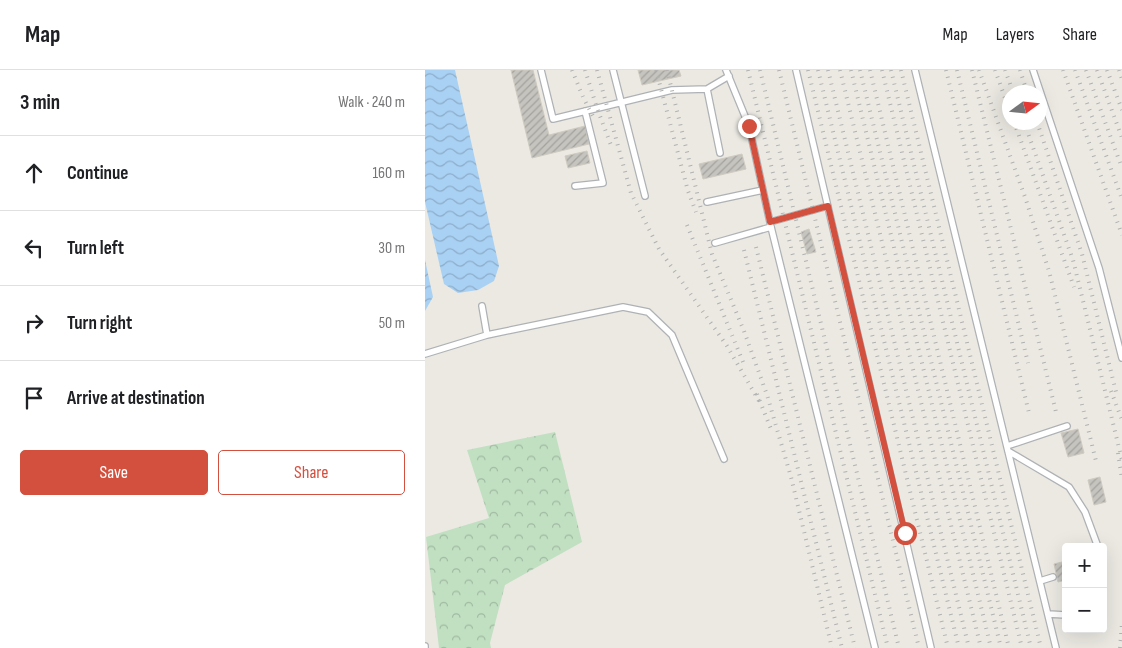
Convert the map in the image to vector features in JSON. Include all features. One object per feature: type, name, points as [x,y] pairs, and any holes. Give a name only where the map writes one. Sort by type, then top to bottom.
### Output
[{"type":"lane","points":[[541,70],[553,119],[672,90],[707,88],[728,73],[749,126],[770,224],[875,648]]},
{"type":"lane","points":[[613,70],[645,196]]},
{"type":"lane","points":[[796,70],[931,648]]},
{"type":"lane","points":[[915,70],[1056,648]]},
{"type":"lane","points":[[1033,70],[1099,268],[1122,358]]},
{"type":"lane","points":[[707,88],[720,153]]},
{"type":"lane","points":[[575,186],[603,183],[585,111]]},
{"type":"lane","points":[[707,202],[763,190]]},
{"type":"lane","points":[[715,243],[828,206]]},
{"type":"lane","points":[[482,306],[487,335]]},
{"type":"lane","points":[[425,354],[487,335],[623,307],[648,312],[672,335],[724,460]]},
{"type":"lane","points":[[1008,448],[1067,426]]},
{"type":"lane","points":[[1008,448],[1069,487],[1085,512],[1097,543]]},
{"type":"lane","points":[[1040,581],[1053,577]]},
{"type":"lane","points":[[1048,614],[1062,615]]},
{"type":"green space","points":[[555,432],[582,542],[505,585],[490,643],[491,648],[439,648],[426,537],[489,518],[467,450]]},
{"type":"water","points":[[425,70],[455,70],[499,266],[494,281],[478,290],[458,293],[444,284],[425,202]]},
{"type":"water","points":[[425,260],[433,297],[425,311]]},
{"type":"building","points":[[511,70],[533,70],[549,135],[585,126],[589,144],[532,158]]},
{"type":"building","points":[[638,70],[679,70],[681,76],[642,85]]},
{"type":"building","points":[[587,151],[590,163],[568,168],[565,156]]},
{"type":"building","points":[[742,154],[746,169],[703,179],[699,164]]},
{"type":"building","points":[[809,229],[816,252],[807,254],[801,232]]},
{"type":"building","points":[[1078,429],[1084,453],[1068,457],[1061,433]]},
{"type":"building","points":[[1100,477],[1106,502],[1094,505],[1088,480]]},
{"type":"building","points":[[1062,562],[1062,581],[1058,582],[1054,564]]},
{"type":"railway","points":[[572,70],[595,120]]},
{"type":"railway","points":[[585,70],[612,148]]},
{"type":"railway","points":[[597,70],[631,193],[659,249],[727,346],[759,401]]},
{"type":"railway","points":[[656,70],[688,191],[696,212]]},
{"type":"railway","points":[[667,70],[712,254],[744,331],[767,395],[791,477],[832,648]]},
{"type":"railway","points":[[748,70],[888,648]]},
{"type":"railway","points":[[760,70],[899,648]]},
{"type":"railway","points":[[779,70],[919,648]]},
{"type":"railway","points":[[808,70],[948,648]]},
{"type":"railway","points":[[818,70],[959,648]]},
{"type":"railway","points":[[828,70],[969,648]]},
{"type":"railway","points":[[840,70],[981,648]]},
{"type":"railway","points":[[851,70],[991,648]]},
{"type":"railway","points":[[860,70],[1001,648]]},
{"type":"railway","points":[[870,70],[1009,648]]},
{"type":"railway","points":[[882,70],[1022,648]]},
{"type":"railway","points":[[891,70],[1031,648]]},
{"type":"railway","points":[[901,70],[1041,648]]},
{"type":"railway","points":[[946,70],[1029,413]]},
{"type":"railway","points":[[957,70],[1028,363]]},
{"type":"railway","points":[[972,70],[1056,412]]},
{"type":"railway","points":[[979,70],[1025,197],[1049,271],[1097,465]]},
{"type":"railway","points":[[995,70],[1002,90]]},
{"type":"railway","points":[[1005,70],[1010,85]]},
{"type":"railway","points":[[1020,70],[1025,85]]},
{"type":"railway","points":[[1063,70],[1122,235]]},
{"type":"railway","points":[[1075,70],[1122,199]]},
{"type":"railway","points":[[1086,70],[1122,168]]},
{"type":"railway","points":[[1097,70],[1122,138]]},
{"type":"railway","points":[[1107,70],[1122,110]]},
{"type":"railway","points":[[1119,70],[1122,79]]},
{"type":"railway","points":[[1017,130],[1074,287]]},
{"type":"railway","points":[[1027,130],[1073,260],[1122,460]]},
{"type":"railway","points":[[1040,130],[1082,254],[1117,396]]},
{"type":"railway","points":[[687,225],[743,362]]},
{"type":"railway","points":[[756,247],[855,648]]},
{"type":"railway","points":[[744,250],[842,648]]},
{"type":"railway","points":[[1111,391],[1122,420]]},
{"type":"railway","points":[[757,394],[771,429]]},
{"type":"railway","points":[[1118,453],[1122,479]]},
{"type":"railway","points":[[1120,648],[1122,623]]},
{"type":"route","points":[[749,126],[770,222],[828,206],[905,533]]}]
